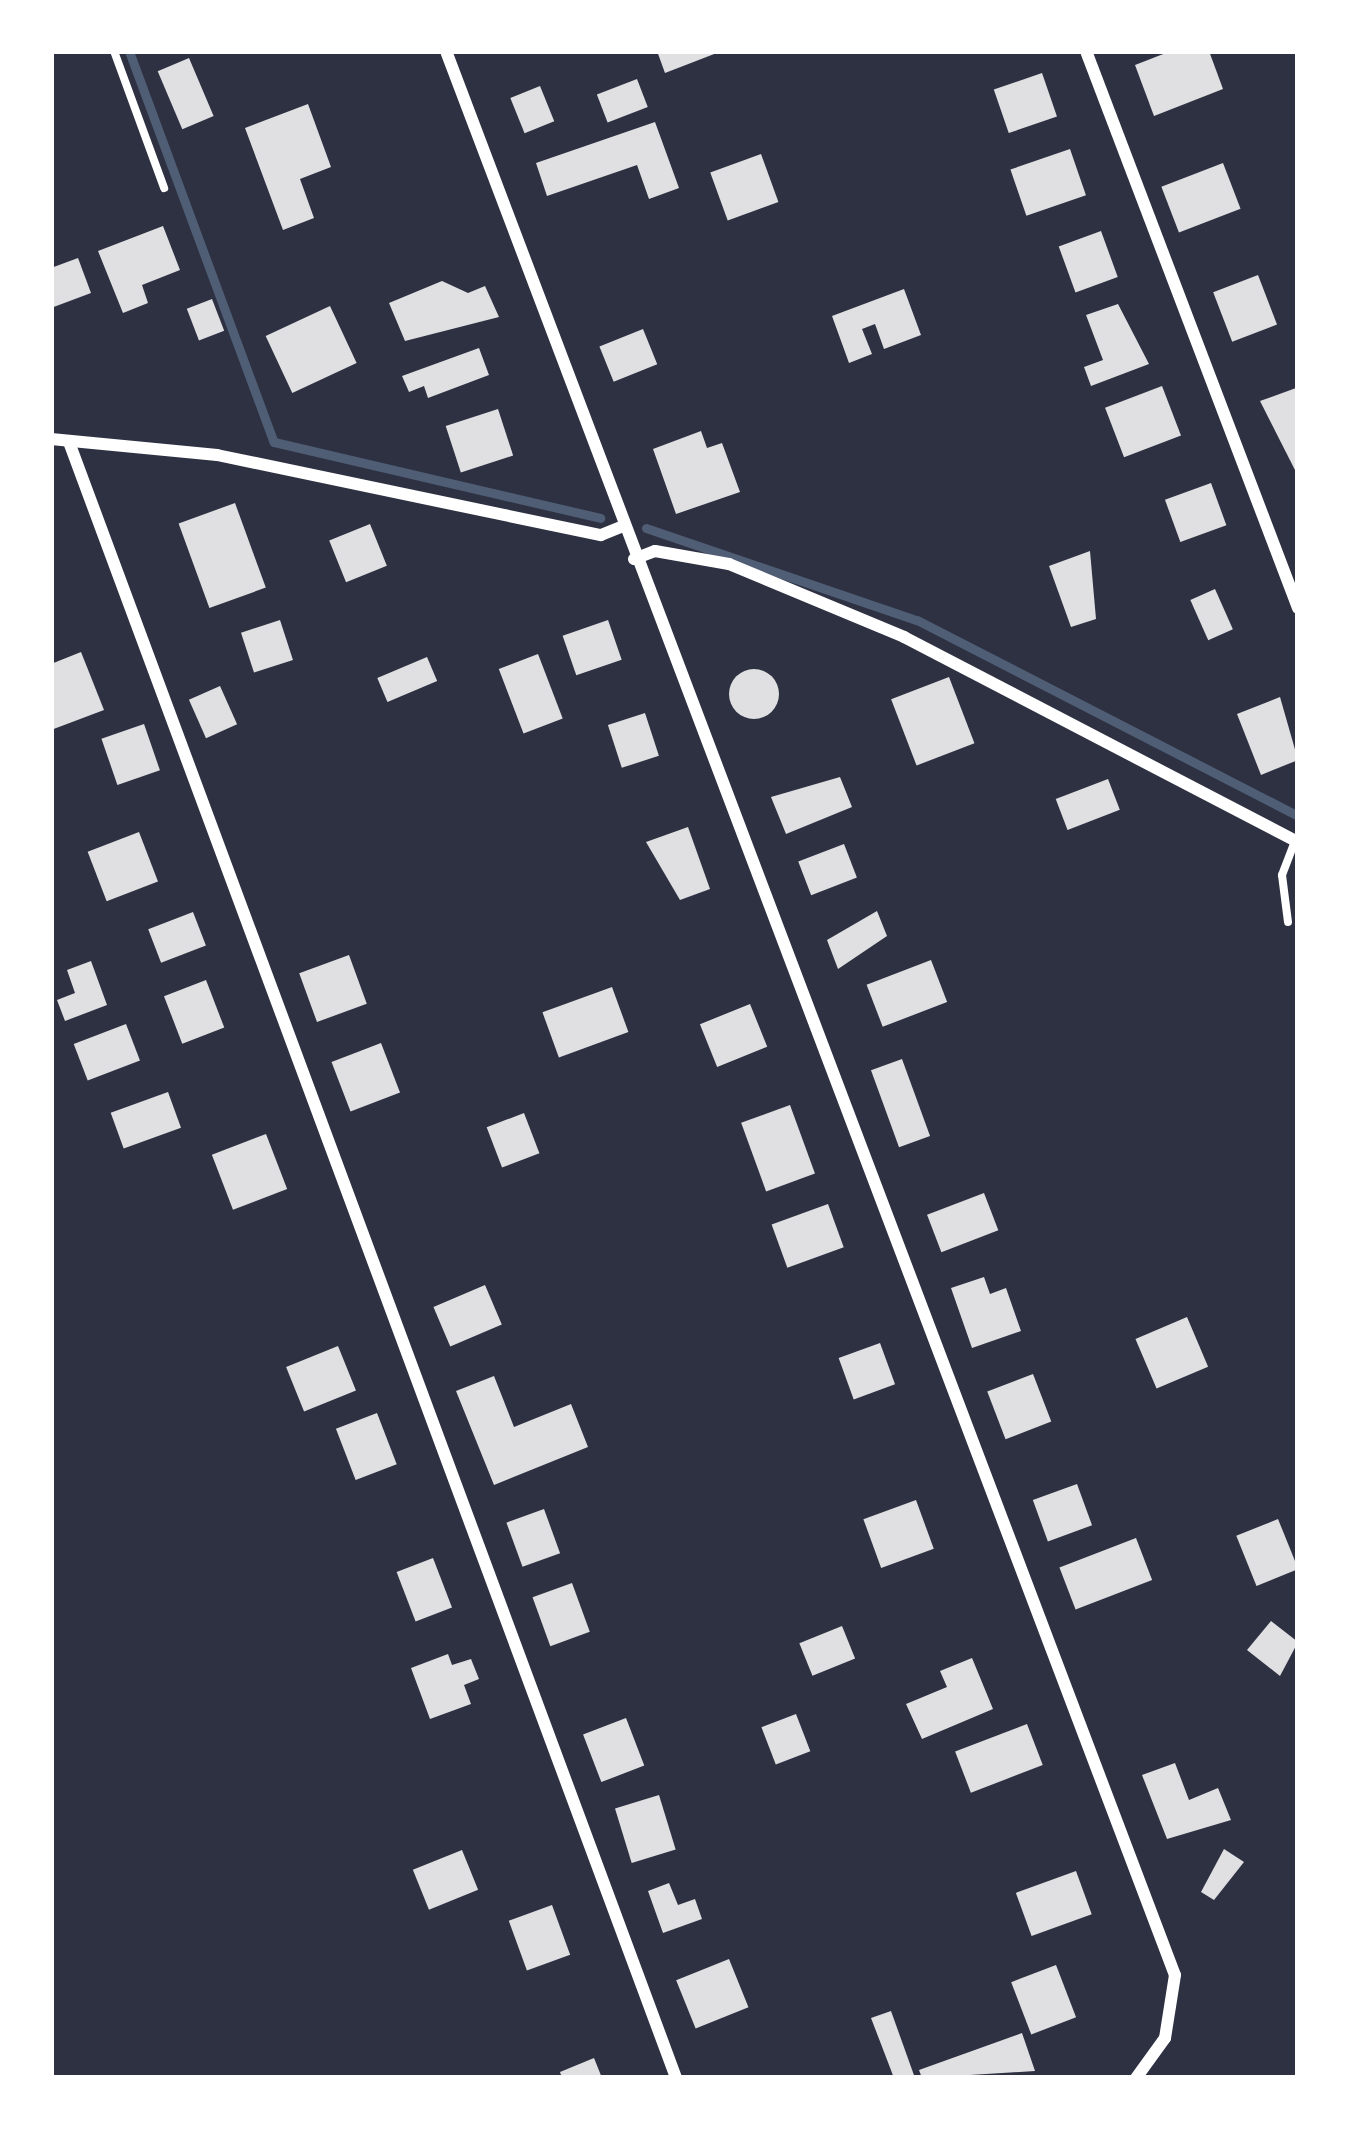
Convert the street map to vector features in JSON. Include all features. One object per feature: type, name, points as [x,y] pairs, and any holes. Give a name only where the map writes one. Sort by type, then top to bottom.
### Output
[{"type":"street","points":[[446,51],[634,559],[1175,1975],[1165,2038],[1136,2078]]},
{"type":"street","points":[[1086,51],[1298,608]]},
{"type":"street","points":[[51,439],[217,455],[601,535],[622,526]]},
{"type":"street","points":[[69,442],[676,2078]]},
{"type":"street","points":[[634,559],[655,551],[729,564],[904,637],[1297,841]]},
{"type":"lane","points":[[114,51],[164,188]]},
{"type":"lane","points":[[1288,922],[1282,875],[1297,841]]},
{"type":"building","points":[[657,51],[722,51],[665,73]]},
{"type":"building","points":[[1171,51],[1209,51],[1223,89],[1154,116],[1135,65]]},
{"type":"building","points":[[189,58],[214,116],[182,129],[158,71]]},
{"type":"building","points":[[1042,73],[1057,116],[1009,133],[994,90]]},
{"type":"building","points":[[637,79],[648,107],[608,122],[597,94]]},
{"type":"building","points":[[540,86],[554,121],[525,133],[510,98]]},
{"type":"building","points":[[308,104],[331,167],[300,179],[314,218],[283,230],[245,128]]},
{"type":"building","points":[[655,122],[679,188],[649,199],[637,165],[547,196],[536,163]]},
{"type":"building","points":[[1070,149],[1086,195],[1026,216],[1010,170]]},
{"type":"building","points":[[761,154],[778,202],[728,220],[710,172]]},
{"type":"building","points":[[1223,163],[1241,209],[1179,232],[1161,187]]},
{"type":"building","points":[[163,226],[180,270],[142,285],[148,303],[123,313],[98,251]]},
{"type":"building","points":[[1101,231],[1118,277],[1075,292],[1059,246]]},
{"type":"building","points":[[78,258],[91,293],[51,308],[51,268]]},
{"type":"building","points":[[1258,275],[1277,324],[1232,342],[1213,292]]},
{"type":"building","points":[[442,281],[468,293],[485,286],[499,317],[405,341],[389,303]]},
{"type":"building","points":[[904,289],[921,335],[884,349],[875,324],[862,329],[872,354],[849,363],[832,316]]},
{"type":"building","points":[[212,299],[224,331],[199,340],[187,309]]},
{"type":"building","points":[[1118,304],[1149,364],[1091,386],[1084,367],[1103,360],[1086,315]]},
{"type":"building","points":[[330,306],[357,363],[292,393],[266,336]]},
{"type":"building","points":[[643,329],[657,364],[614,382],[599,347]]},
{"type":"building","points":[[479,348],[489,375],[428,398],[424,386],[409,392],[402,376]]},
{"type":"building","points":[[1162,386],[1181,435],[1124,457],[1105,408]]},
{"type":"building","points":[[1296,388],[1298,393],[1297,474],[1260,401]]},
{"type":"building","points":[[498,409],[513,456],[461,473],[446,426]]},
{"type":"building","points":[[701,431],[707,448],[722,443],[740,492],[676,514],[653,449]]},
{"type":"building","points":[[1211,483],[1226,525],[1180,542],[1165,500]]},
{"type":"building","points":[[235,503],[266,588],[209,608],[179,524]]},
{"type":"building","points":[[370,524],[387,566],[346,582],[329,540]]},
{"type":"building","points":[[1090,551],[1096,619],[1071,627],[1049,566]]},
{"type":"building","points":[[1215,589],[1233,629],[1208,640],[1190,600]]},
{"type":"building","points":[[280,620],[293,660],[254,673],[241,633]]},
{"type":"building","points":[[608,620],[622,660],[576,675],[563,636]]},
{"type":"building","points":[[81,652],[104,710],[51,730],[51,664]]},
{"type":"building","points":[[538,654],[563,718],[524,733],[499,669]]},
{"type":"building","points":[[427,657],[437,681],[387,702],[377,678]]},
{"type":"building","points":[[754,669],[772,676],[779,694],[772,712],[754,719],[736,712],[729,694],[736,676]]},
{"type":"building","points":[[949,677],[974,743],[917,766],[891,699]]},
{"type":"building","points":[[220,686],[237,724],[206,738],[189,700]]},
{"type":"building","points":[[1280,697],[1298,760],[1261,775],[1237,714]]},
{"type":"building","points":[[645,713],[659,756],[622,768],[608,725]]},
{"type":"building","points":[[144,724],[160,770],[117,785],[101,739]]},
{"type":"building","points":[[840,777],[852,807],[786,834],[771,797]]},
{"type":"building","points":[[1108,779],[1120,810],[1068,830],[1056,799]]},
{"type":"building","points":[[688,827],[710,889],[680,900],[646,842]]},
{"type":"building","points":[[139,832],[158,881],[107,901],[88,852]]},
{"type":"building","points":[[844,844],[857,878],[811,895],[798,862]]},
{"type":"building","points":[[877,911],[887,936],[838,969],[827,940]]},
{"type":"building","points":[[193,912],[206,946],[161,963],[148,929]]},
{"type":"building","points":[[349,955],[367,1004],[317,1022],[299,973]]},
{"type":"building","points":[[931,960],[947,1002],[883,1027],[867,985]]},
{"type":"building","points":[[91,961],[107,1005],[65,1021],[57,1000],[75,993],[67,970]]},
{"type":"building","points":[[206,980],[224,1028],[182,1044],[164,996]]},
{"type":"building","points":[[612,987],[628,1032],[559,1057],[542,1012]]},
{"type":"building","points":[[750,1004],[767,1047],[717,1067],[700,1024]]},
{"type":"building","points":[[126,1024],[140,1060],[88,1080],[74,1044]]},
{"type":"building","points":[[381,1043],[400,1092],[351,1111],[332,1062]]},
{"type":"building","points":[[902,1059],[930,1136],[899,1147],[871,1070]]},
{"type":"building","points":[[168,1092],[181,1128],[124,1149],[111,1113]]},
{"type":"building","points":[[790,1105],[815,1174],[766,1191],[741,1123]]},
{"type":"building","points":[[524,1113],[539,1153],[502,1167],[487,1127]]},
{"type":"building","points":[[266,1134],[287,1189],[233,1210],[212,1155]]},
{"type":"building","points":[[984,1193],[998,1230],[941,1252],[927,1215]]},
{"type":"building","points":[[828,1204],[844,1247],[787,1268],[772,1225]]},
{"type":"building","points":[[984,1277],[990,1294],[1006,1288],[1021,1331],[972,1348],[951,1288]]},
{"type":"building","points":[[485,1285],[502,1325],[450,1346],[433,1307]]},
{"type":"building","points":[[1187,1317],[1208,1367],[1157,1389],[1135,1339]]},
{"type":"building","points":[[880,1343],[895,1384],[854,1399],[839,1358]]},
{"type":"building","points":[[338,1346],[356,1391],[304,1411],[286,1367]]},
{"type":"building","points":[[1033,1374],[1051,1422],[1006,1439],[987,1392]]},
{"type":"building","points":[[494,1376],[514,1427],[571,1404],[588,1447],[494,1485],[456,1391]]},
{"type":"building","points":[[377,1413],[397,1464],[356,1480],[336,1429]]},
{"type":"building","points":[[1077,1484],[1092,1525],[1048,1541],[1033,1500]]},
{"type":"building","points":[[916,1500],[934,1549],[881,1568],[863,1519]]},
{"type":"building","points":[[544,1509],[560,1553],[522,1567],[506,1523]]},
{"type":"building","points":[[1278,1519],[1298,1569],[1257,1586],[1236,1536]]},
{"type":"building","points":[[1136,1538],[1152,1580],[1076,1609],[1059,1567]]},
{"type":"building","points":[[433,1558],[452,1607],[416,1621],[397,1572]]},
{"type":"building","points":[[572,1583],[590,1632],[550,1646],[533,1597]]},
{"type":"building","points":[[1271,1621],[1298,1642],[1280,1676],[1247,1650]]},
{"type":"building","points":[[842,1626],[855,1658],[812,1676],[799,1643]]},
{"type":"building","points":[[448,1654],[452,1665],[471,1659],[479,1679],[464,1685],[471,1704],[430,1719],[411,1668]]},
{"type":"building","points":[[972,1658],[993,1709],[922,1739],[906,1704],[947,1687],[940,1671]]},
{"type":"building","points":[[796,1714],[810,1751],[776,1765],[761,1727]]},
{"type":"building","points":[[626,1718],[644,1766],[601,1782],[583,1734]]},
{"type":"building","points":[[1027,1724],[1043,1765],[971,1793],[955,1752]]},
{"type":"building","points":[[1175,1763],[1189,1800],[1218,1788],[1231,1820],[1167,1839],[1142,1775]]},
{"type":"building","points":[[659,1795],[676,1850],[632,1863],[615,1808]]},
{"type":"building","points":[[1224,1849],[1244,1862],[1214,1900],[1201,1892]]},
{"type":"building","points":[[462,1850],[478,1890],[429,1910],[413,1870]]},
{"type":"building","points":[[1076,1871],[1092,1914],[1032,1936],[1016,1893]]},
{"type":"building","points":[[669,1883],[678,1905],[695,1899],[702,1919],[663,1933],[648,1891]]},
{"type":"building","points":[[552,1905],[570,1955],[527,1971],[509,1921]]},
{"type":"building","points":[[729,1959],[748,2007],[696,2029],[676,1980]]},
{"type":"building","points":[[1056,1965],[1076,2017],[1031,2034],[1011,1982]]},
{"type":"building","points":[[891,2011],[915,2078],[894,2078],[871,2018]]},
{"type":"building","points":[[1022,2033],[1035,2071],[922,2078],[919,2070]]},
{"type":"building","points":[[594,2058],[602,2078],[562,2078],[560,2072]]},
{"type":"waterway","points":[[129,51],[274,442],[600,518]]},
{"type":"waterway","points":[[646,528],[917,620],[1298,816]]}]
